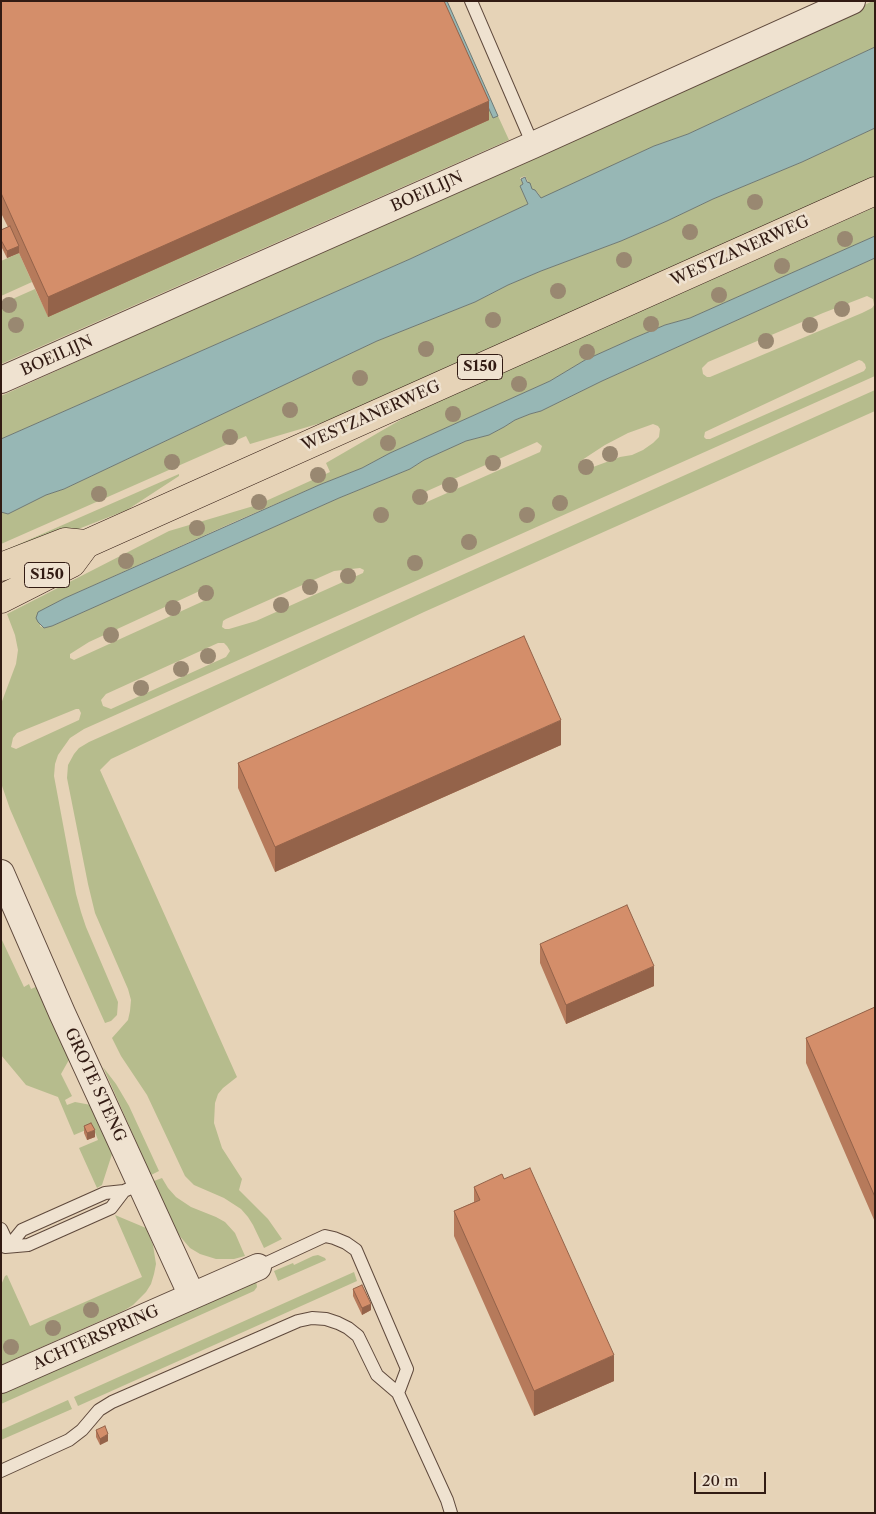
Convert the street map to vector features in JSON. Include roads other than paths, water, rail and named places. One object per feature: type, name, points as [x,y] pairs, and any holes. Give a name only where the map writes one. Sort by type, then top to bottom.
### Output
[{"type":"main road","name":"WESTZANERWEG","points":[[1,599],[72,563],[86,544],[875,191]]},
{"type":"main road","name":"WESTZANERWEG","points":[[1,567],[65,542],[86,544]]},
{"type":"street","name":"BOEILIJN","points":[[1,380],[533,145],[852,1]]},
{"type":"street","name":"GROTE STENG","points":[[1,873],[62,1013],[132,1187],[192,1296]]},
{"type":"street","name":"ACHTERSPRING","points":[[1,1380],[258,1267]]},
{"type":"lane","points":[[471,1],[533,145]]},
{"type":"lane","points":[[1,1229],[5,1248],[28,1245],[112,1208],[132,1187]]},
{"type":"lane","points":[[258,1267],[325,1236],[346,1243],[356,1250],[408,1369],[398,1393]]},
{"type":"lane","points":[[1,1471],[69,1440],[82,1430],[99,1410],[112,1402],[298,1320],[326,1319],[338,1322],[358,1336],[377,1375],[398,1393],[447,1500],[451,1513]]},
{"type":"water","points":[[441,1],[447,1],[498,116],[493,118]]},
{"type":"water","points":[[875,47],[875,128],[621,241],[541,271],[475,302],[377,341],[64,489],[46,495],[8,514],[1,512],[1,439],[410,259],[528,204],[520,186],[523,184],[521,179],[525,177],[532,189],[541,198],[654,146],[688,134]]},
{"type":"water","points":[[875,236],[875,258],[602,381],[541,411],[515,420],[489,435],[466,441],[424,460],[410,469],[339,498],[52,626],[44,628],[36,618],[38,612],[65,598],[319,485],[362,468],[390,453],[550,381],[585,360],[665,325],[690,318]]}]
